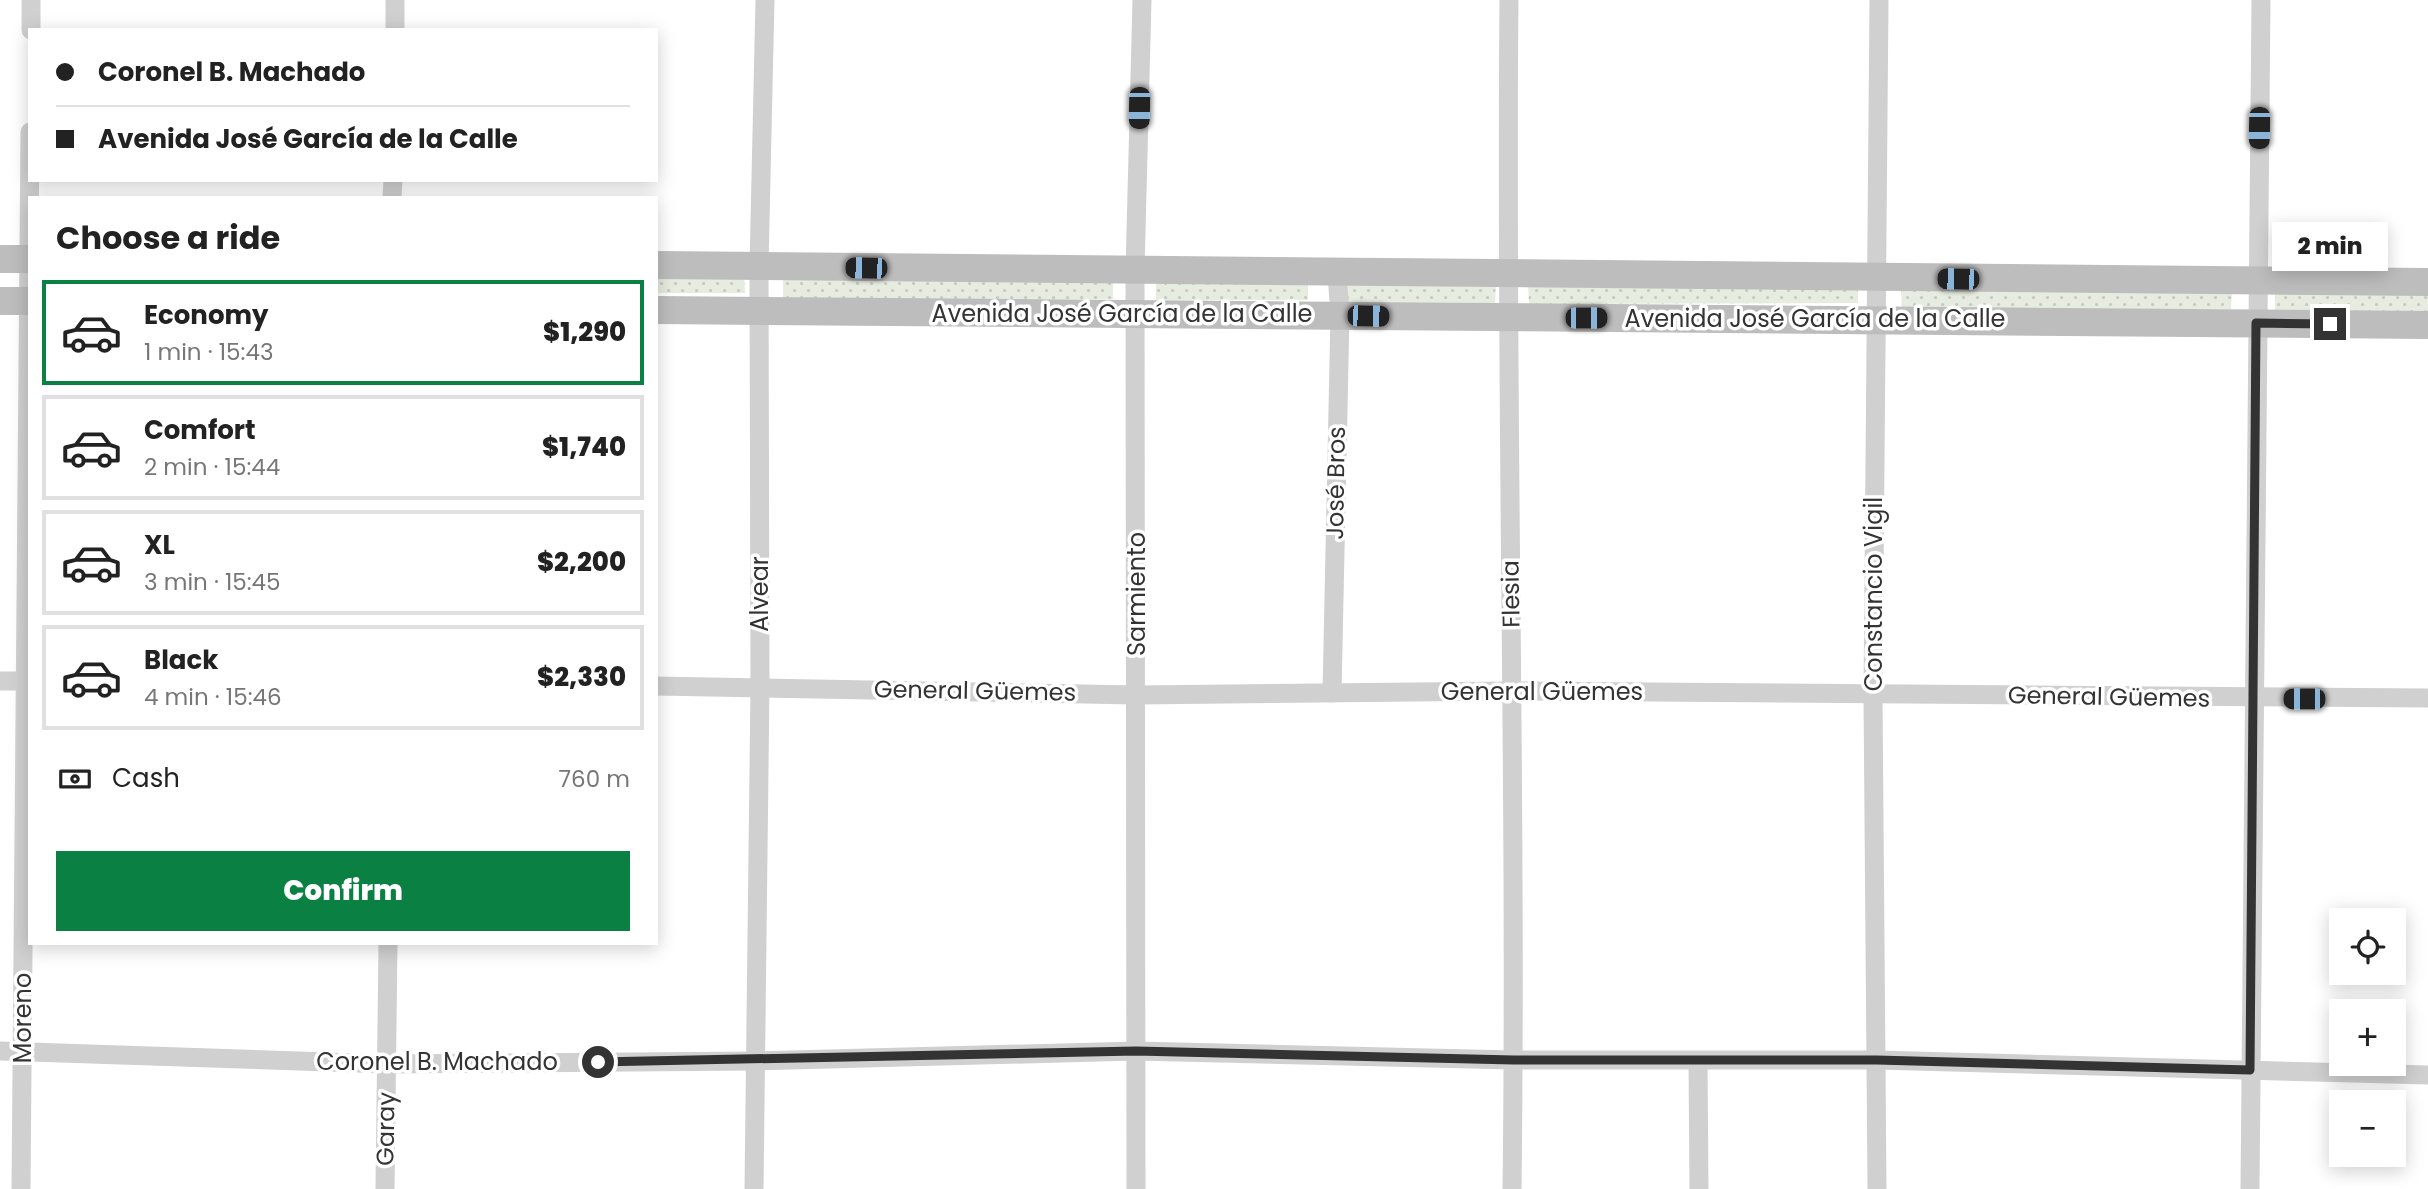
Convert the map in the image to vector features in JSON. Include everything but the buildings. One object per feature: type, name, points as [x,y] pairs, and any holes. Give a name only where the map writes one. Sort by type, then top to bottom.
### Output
[{"type":"main road","points":[[0,259],[28,259]]},
{"type":"main road","name":"Avenida José García de la Calle","points":[[658,265],[1338,274],[2428,282]]},
{"type":"main road","points":[[0,301],[28,301]]},
{"type":"main road","name":"Avenida José García de la Calle","points":[[658,310],[2428,326]]},
{"type":"street","points":[[31,0],[31,28]]},
{"type":"street","points":[[395,0],[395,28]]},
{"type":"street","name":"Alvear","points":[[754,1189],[760,685],[759,266],[765,0]]},
{"type":"street","name":"Sarmiento","points":[[1136,1189],[1135,270],[1142,0]]},
{"type":"street","name":"Flesia","points":[[1509,0],[1506,274],[1512,691],[1512,1189]]},
{"type":"street","name":"Constancio Vigil","points":[[1877,1189],[1873,695],[1879,0]]},
{"type":"street","points":[[2250,1189],[2256,282],[2261,0]]},
{"type":"street","name":"José Bros","points":[[1332,693],[1340,315],[1338,274]]},
{"type":"street","name":"Moreno","points":[[21,1189],[28,491]]},
{"type":"street","points":[[0,681],[27,681]]},
{"type":"street","name":"General Güemes","points":[[658,685],[760,685],[1137,695],[1512,691],[2255,699],[2428,698]]},
{"type":"street","name":"Garay","points":[[386,1189],[388,945]]},
{"type":"street","name":"Coronel B. Machado","points":[[0,1051],[387,1064],[756,1061],[1136,1051],[1514,1060],[1877,1060],[2428,1075]]},
{"type":"street","points":[[1698,1061],[1699,1189]]},
{"type":"shaded area","points":[[658,273],[744,273],[745,293],[658,293]]},
{"type":"shaded area","points":[[1113,279],[1113,299],[783,300],[783,280]]},
{"type":"shaded area","points":[[1156,280],[1308,280],[1308,300],[1156,300]]},
{"type":"shaded area","points":[[1343,282],[1496,282],[1495,303],[1343,302]]},
{"type":"shaded area","points":[[1858,283],[1858,303],[1529,304],[1528,284]]},
{"type":"shaded area","points":[[1901,289],[2232,289],[2231,309],[1902,309]]},
{"type":"shaded area","points":[[2275,291],[2428,292],[2428,313],[2275,311]]},
{"type":"route","points":[[598,1062],[756,1061],[1136,1051],[1514,1060],[1877,1060],[2250,1070],[2256,323],[2330,324]]}]
